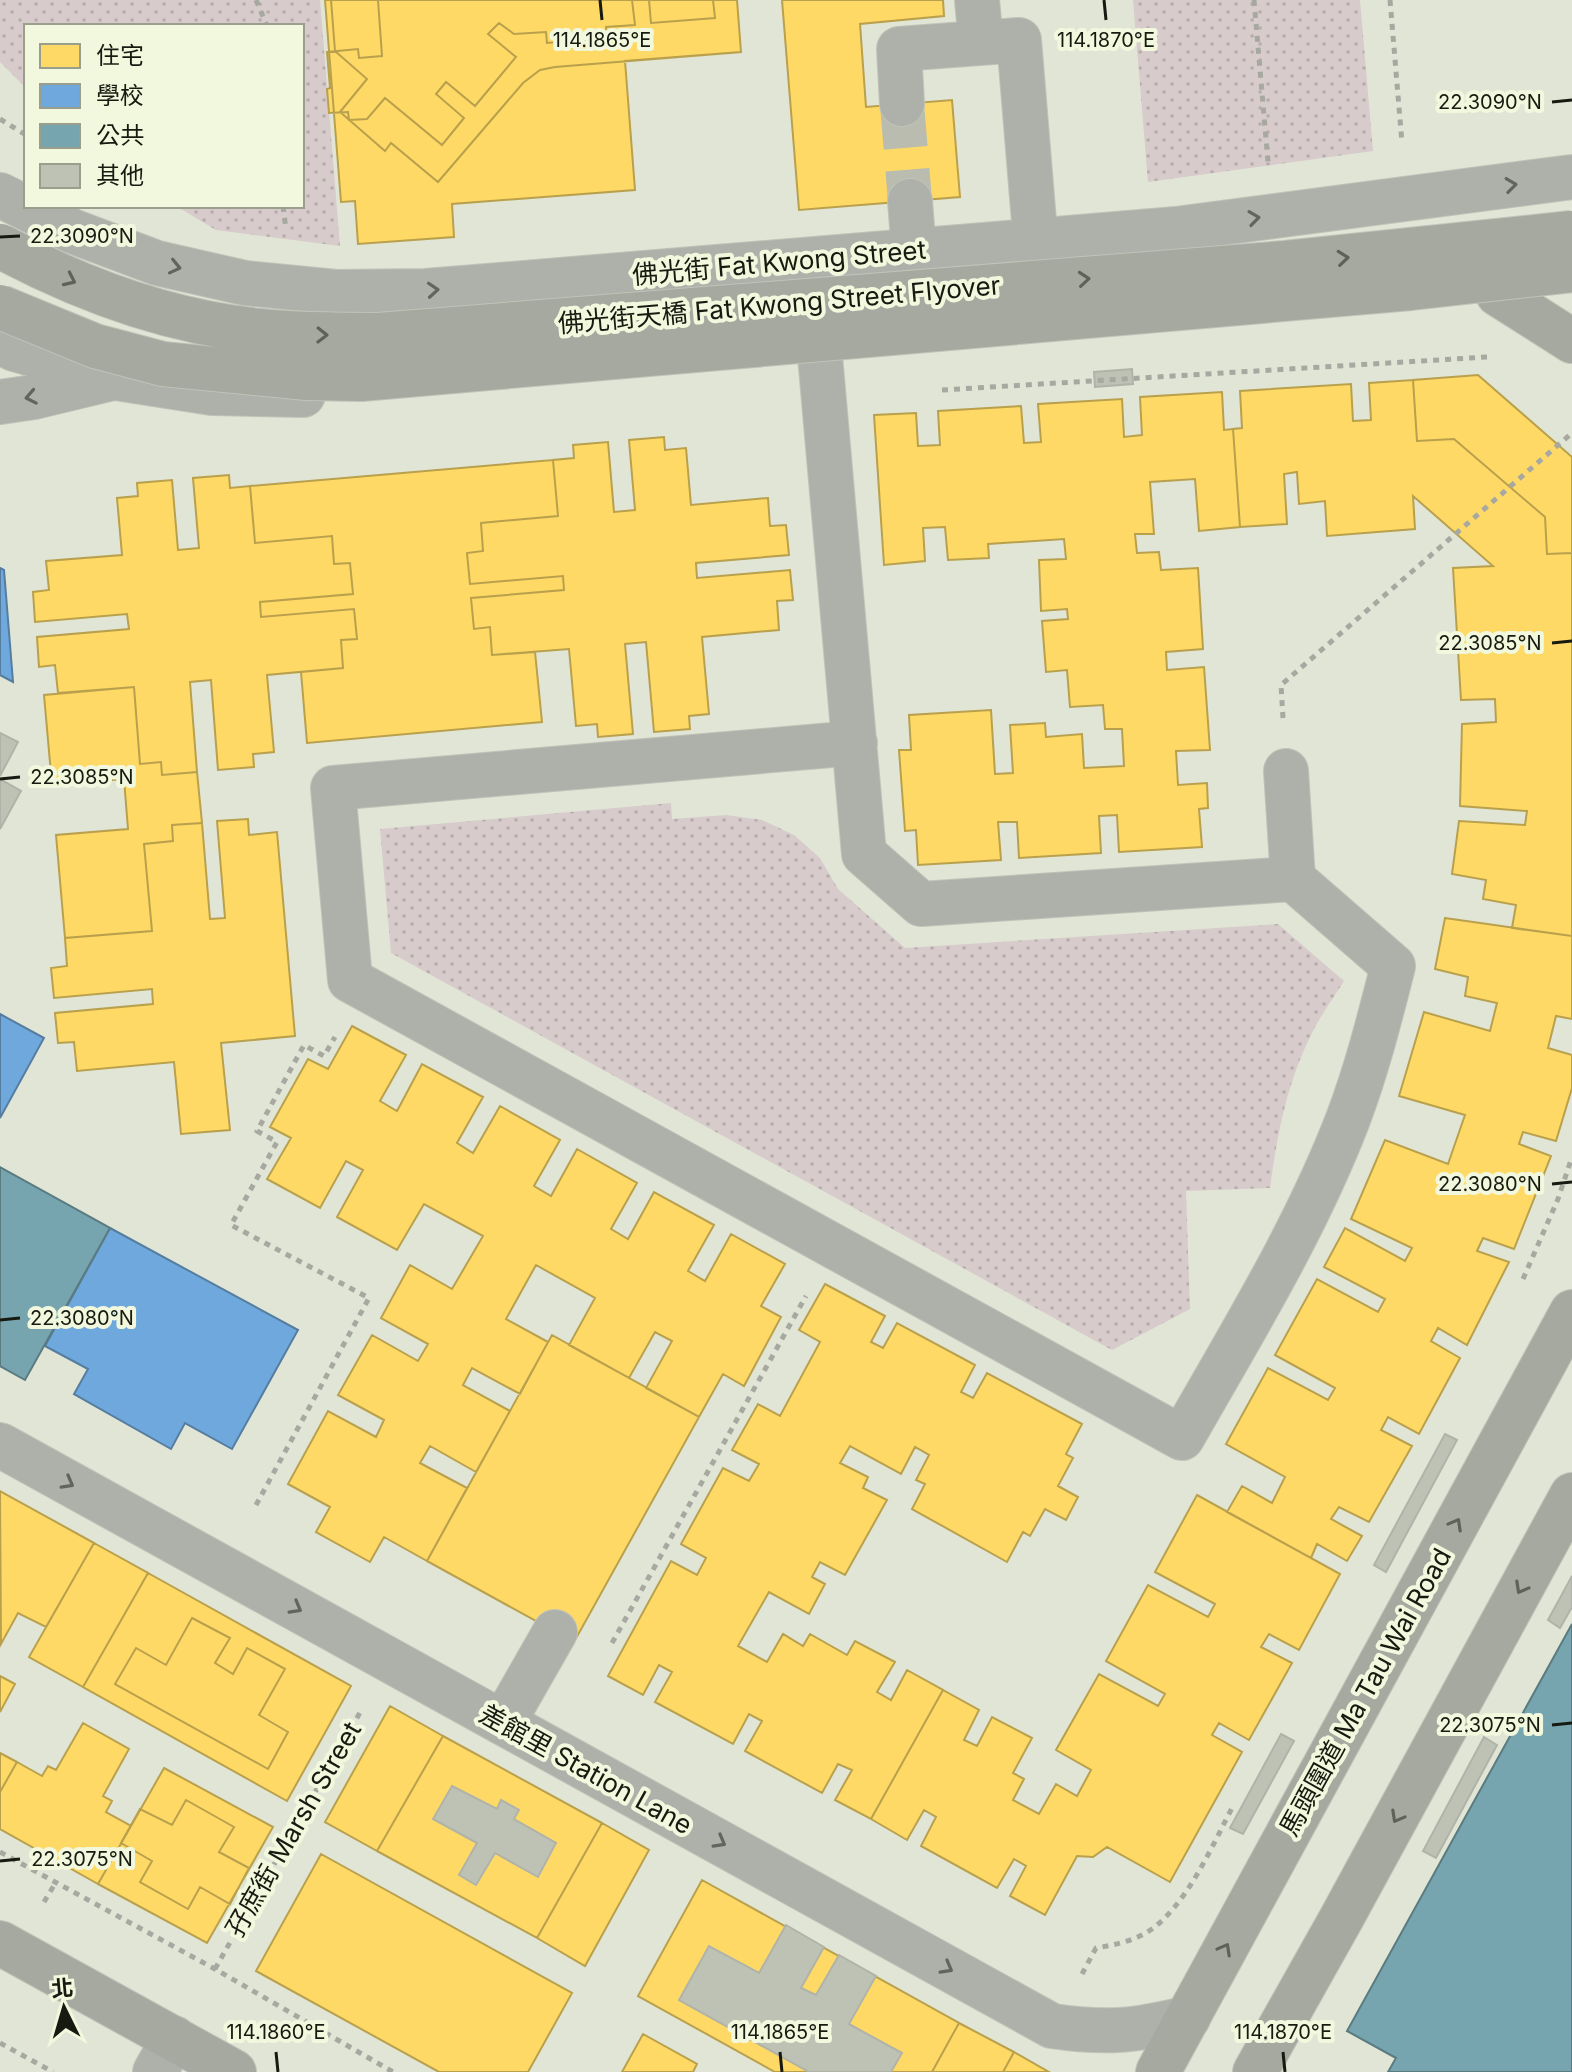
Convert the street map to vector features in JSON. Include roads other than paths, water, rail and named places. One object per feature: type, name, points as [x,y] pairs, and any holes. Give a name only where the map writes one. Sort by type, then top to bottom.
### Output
[{"type":"main road","name":"佛光街天橋 Fat Kwong Street Flyover","points":[[0,246],[85,287],[133,305],[197,322],[261,331],[378,335],[1269,265],[1572,233]]},
{"type":"main road","name":"佛光街天橋 Fat Kwong Street Flyover","points":[[0,307],[95,346],[163,364],[307,378],[361,379],[1411,288],[1572,270]]},
{"type":"main road","points":[[1498,294],[1572,341]]},
{"type":"main road","name":"馬頭圍道 Ma Tau Wai Road","points":[[1158,2072],[1572,1312]]},
{"type":"main road","points":[[1255,2072],[1572,1495]]},
{"type":"main road","points":[[0,1943],[164,2055],[234,2072]]},
{"type":"street","points":[[977,0],[981,43]]},
{"type":"street","points":[[902,104],[899,49],[1019,40],[1043,332]]},
{"type":"street","name":"佛光街 Fat Kwong Street","points":[[26,208],[72,231],[157,263],[245,283],[336,292],[426,291],[1176,229],[1572,177]]},
{"type":"street","name":"佛光街 Fat Kwong Street","points":[[0,195],[24,207]]},
{"type":"street","points":[[910,201],[920,343]]},
{"type":"street","points":[[0,342],[14,349],[116,378],[212,393],[309,395],[818,337],[920,343],[1498,294],[1572,283]]},
{"type":"street","points":[[818,337],[855,743],[864,854],[921,904],[1293,879],[1393,966],[1365,1067],[1329,1166],[1282,1259],[1182,1438],[350,980],[333,788],[855,743]]},
{"type":"street","points":[[0,402],[116,378]]},
{"type":"street","points":[[1286,771],[1293,879]]},
{"type":"street","name":"差館里 Station Lane","points":[[0,1445],[1052,2026],[1086,2031],[1120,2031],[1188,2018]]},
{"type":"street","points":[[503,1723],[555,1632]]},
{"type":"tunnel","points":[[902,104],[910,201]]}]
